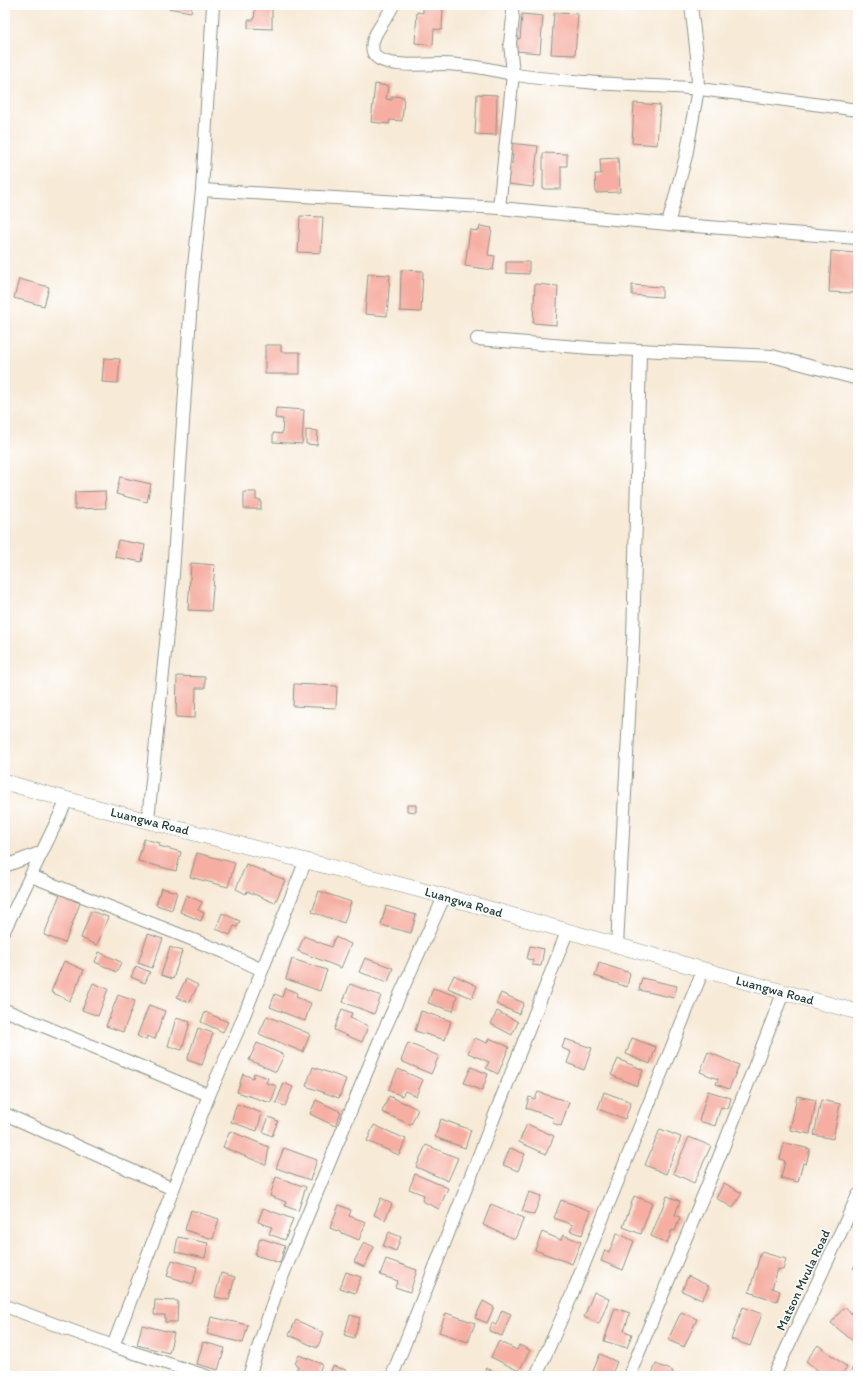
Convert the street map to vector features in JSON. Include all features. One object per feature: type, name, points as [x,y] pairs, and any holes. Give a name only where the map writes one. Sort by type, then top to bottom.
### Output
[{"type":"street","points":[[148,820],[173,574],[192,285],[202,190],[213,5]]},
{"type":"street","points":[[393,5],[391,12],[375,34],[372,48],[374,54],[379,59],[387,62],[415,65],[445,64],[468,66],[513,74],[590,83],[698,89],[858,110]]},
{"type":"street","points":[[499,208],[513,74],[510,43],[513,18],[511,5]]},
{"type":"street","points":[[668,224],[686,156],[698,89],[697,56],[691,5]]},
{"type":"street","points":[[202,190],[499,208],[668,224],[858,238]]},
{"type":"street","points":[[477,339],[591,348],[772,356],[858,379]]},
{"type":"street","points":[[617,946],[633,640],[640,350]]},
{"type":"street","name":"Luangwa Road","points":[[5,782],[67,800],[444,896],[783,993],[858,1012]]},
{"type":"street","points":[[5,929],[67,800]]},
{"type":"street","points":[[5,866],[42,852]]},
{"type":"street","points":[[113,1346],[209,1095],[239,1028],[306,860]]},
{"type":"street","points":[[31,876],[224,952],[262,970]]},
{"type":"street","points":[[248,1376],[278,1287],[381,1037],[444,896]]},
{"type":"street","points":[[392,1376],[567,932]]},
{"type":"street","points":[[536,1376],[568,1304],[703,970]]},
{"type":"street","points":[[629,1376],[722,1150],[783,993]]},
{"type":"street","points":[[5,1010],[209,1095]]},
{"type":"street","points":[[5,1114],[174,1188]]},
{"type":"street","name":"Matson Mvula Road","points":[[777,1375],[858,1195]]},
{"type":"street","points":[[5,1306],[113,1346],[206,1376]]},
{"type":"street","points":[[855,1376],[858,1372]]},
{"type":"building","points":[[162,5],[192,5],[191,12],[162,7]]},
{"type":"building","points":[[423,5],[443,6],[442,30],[434,29],[433,45],[415,43],[417,12],[423,13]]},
{"type":"building","points":[[255,8],[272,8],[272,29],[248,28],[248,20],[254,20]]},
{"type":"building","points":[[554,13],[578,14],[575,55],[551,54]]},
{"type":"building","points":[[522,14],[543,16],[540,53],[515,51],[516,38],[520,39]]},
{"type":"building","points":[[375,84],[388,86],[386,99],[392,100],[392,96],[404,97],[402,121],[390,120],[389,124],[371,122]]},
{"type":"building","points":[[477,94],[497,95],[496,135],[475,134]]},
{"type":"building","points":[[634,103],[660,105],[657,145],[632,143]]},
{"type":"building","points":[[508,143],[538,146],[533,187],[508,184],[509,174],[505,173],[506,163],[512,164],[513,155],[507,154]]},
{"type":"building","points":[[543,153],[567,154],[567,166],[561,166],[561,189],[543,189]]},
{"type":"building","points":[[618,158],[620,192],[596,193],[595,174],[601,174],[600,159]]},
{"type":"building","points":[[300,216],[323,217],[321,253],[298,252]]},
{"type":"building","points":[[480,226],[492,228],[488,255],[495,256],[493,270],[465,266],[470,230],[479,231]]},
{"type":"building","points":[[831,251],[855,253],[853,293],[829,292]]},
{"type":"building","points":[[506,262],[529,262],[529,274],[506,273]]},
{"type":"building","points":[[401,270],[423,271],[421,312],[400,311]]},
{"type":"building","points":[[368,274],[390,275],[387,316],[365,314]]},
{"type":"building","points":[[19,279],[49,287],[44,306],[14,298]]},
{"type":"building","points":[[535,284],[558,286],[556,325],[533,323]]},
{"type":"building","points":[[632,285],[662,287],[662,297],[632,295]]},
{"type":"building","points":[[265,345],[281,345],[281,352],[300,352],[300,374],[265,374]]},
{"type":"building","points":[[104,358],[120,359],[118,383],[102,382]]},
{"type":"building","points":[[276,408],[304,410],[302,444],[273,442],[273,433],[282,434],[283,419],[275,418]]},
{"type":"building","points":[[306,430],[318,431],[317,445],[306,444]]},
{"type":"building","points":[[120,477],[151,484],[147,502],[116,494]]},
{"type":"building","points":[[105,491],[106,508],[75,509],[75,492]]},
{"type":"building","points":[[244,492],[256,492],[256,500],[261,500],[261,509],[244,509]]},
{"type":"building","points":[[118,540],[145,545],[142,562],[115,557]]},
{"type":"building","points":[[191,563],[215,565],[211,611],[188,610]]},
{"type":"building","points":[[177,676],[205,677],[205,688],[196,688],[195,718],[176,717]]},
{"type":"building","points":[[294,684],[337,686],[336,708],[293,706]]},
{"type":"building","points":[[407,805],[416,805],[416,812],[407,811]]},
{"type":"building","points":[[144,839],[160,843],[159,846],[181,852],[176,871],[138,861]]},
{"type":"building","points":[[197,853],[235,863],[228,887],[190,877]]},
{"type":"building","points":[[246,864],[285,880],[275,903],[247,891],[246,894],[236,889]]},
{"type":"building","points":[[161,888],[177,892],[172,910],[156,905]]},
{"type":"building","points":[[319,891],[351,902],[344,923],[312,912]]},
{"type":"building","points":[[60,894],[80,903],[65,943],[44,935]]},
{"type":"building","points":[[186,895],[202,902],[198,910],[204,913],[201,921],[180,912]]},
{"type":"building","points":[[386,906],[416,915],[411,933],[381,925]]},
{"type":"building","points":[[91,911],[108,917],[97,945],[81,938]]},
{"type":"building","points":[[222,913],[240,921],[237,927],[234,926],[230,935],[216,929]]},
{"type":"building","points":[[148,934],[163,939],[152,968],[138,963]]},
{"type":"building","points":[[304,936],[331,947],[335,937],[351,944],[341,968],[298,951]]},
{"type":"building","points":[[530,946],[544,949],[541,966],[532,965],[533,960],[527,959]]},
{"type":"building","points":[[170,947],[182,951],[173,979],[161,975]]},
{"type":"building","points":[[99,952],[121,962],[117,972],[95,962]]},
{"type":"building","points":[[365,958],[393,968],[388,982],[359,972]]},
{"type":"building","points":[[292,959],[327,970],[320,991],[286,979]]},
{"type":"building","points":[[64,961],[84,970],[70,1001],[51,992]]},
{"type":"building","points":[[599,963],[630,973],[627,987],[595,976]]},
{"type":"building","points":[[136,966],[150,972],[145,983],[131,977]]},
{"type":"building","points":[[454,975],[477,986],[472,998],[448,988]]},
{"type":"building","points":[[642,978],[677,986],[674,998],[639,990]]},
{"type":"building","points":[[186,979],[198,985],[189,1003],[177,997]]},
{"type":"building","points":[[93,983],[108,989],[98,1016],[82,1010]]},
{"type":"building","points":[[350,984],[381,996],[374,1014],[343,1002]]},
{"type":"building","points":[[285,988],[297,993],[296,997],[311,1003],[305,1021],[270,1007],[275,994],[282,997]]},
{"type":"building","points":[[433,988],[457,996],[453,1011],[428,1003]]},
{"type":"building","points":[[501,993],[524,1003],[519,1014],[496,1004]]},
{"type":"building","points":[[118,995],[135,1001],[123,1032],[106,1026]]},
{"type":"building","points":[[149,1005],[165,1011],[155,1039],[147,1036],[146,1040],[137,1036]]},
{"type":"building","points":[[342,1009],[352,1013],[350,1018],[368,1026],[362,1042],[334,1030]]},
{"type":"building","points":[[421,1011],[451,1021],[445,1040],[415,1031]]},
{"type":"building","points":[[497,1011],[518,1022],[512,1035],[491,1024]]},
{"type":"building","points":[[205,1012],[228,1022],[223,1032],[201,1022]]},
{"type":"building","points":[[267,1016],[310,1034],[303,1052],[259,1034]]},
{"type":"building","points":[[176,1018],[190,1022],[182,1050],[168,1046]]},
{"type":"building","points":[[198,1028],[213,1033],[202,1065],[187,1060]]},
{"type":"building","points":[[475,1038],[487,1043],[489,1038],[509,1047],[498,1074],[486,1068],[489,1062],[468,1053]]},
{"type":"building","points":[[632,1038],[656,1047],[650,1064],[626,1054]]},
{"type":"building","points":[[565,1039],[592,1048],[584,1070],[567,1063],[571,1052],[562,1048]]},
{"type":"building","points":[[257,1043],[284,1055],[276,1072],[249,1060]]},
{"type":"building","points":[[408,1043],[439,1056],[431,1074],[401,1061]]},
{"type":"building","points":[[708,1052],[739,1065],[729,1089],[716,1084],[718,1079],[700,1072]]},
{"type":"building","points":[[618,1059],[643,1070],[637,1086],[611,1075]]},
{"type":"building","points":[[313,1067],[346,1079],[339,1098],[306,1086]]},
{"type":"building","points":[[471,1067],[488,1074],[482,1091],[464,1083]]},
{"type":"building","points":[[398,1069],[423,1080],[416,1096],[405,1091],[402,1096],[388,1090]]},
{"type":"building","points":[[254,1073],[268,1078],[266,1083],[277,1086],[271,1103],[237,1092],[243,1074],[253,1078]]},
{"type":"building","points":[[284,1083],[293,1087],[285,1106],[276,1103]]},
{"type":"building","points":[[708,1091],[731,1098],[728,1109],[721,1107],[715,1126],[699,1121]]},
{"type":"building","points":[[538,1092],[569,1102],[561,1126],[552,1123],[554,1118],[526,1108],[529,1097],[535,1099]]},
{"type":"building","points":[[604,1092],[631,1102],[625,1119],[598,1109]]},
{"type":"building","points":[[389,1096],[418,1109],[411,1125],[382,1112]]},
{"type":"building","points":[[797,1096],[816,1100],[810,1134],[790,1130]]},
{"type":"building","points":[[316,1100],[341,1112],[335,1126],[310,1114]]},
{"type":"building","points":[[821,1100],[840,1104],[833,1139],[814,1135]]},
{"type":"building","points":[[237,1104],[262,1113],[257,1131],[231,1122]]},
{"type":"building","points":[[269,1117],[278,1121],[272,1136],[263,1132]]},
{"type":"building","points":[[441,1119],[471,1130],[465,1148],[435,1137]]},
{"type":"building","points":[[527,1124],[554,1136],[546,1154],[519,1142]]},
{"type":"building","points":[[374,1125],[406,1139],[399,1155],[367,1141]]},
{"type":"building","points":[[660,1129],[681,1137],[666,1174],[645,1165]]},
{"type":"building","points":[[230,1131],[269,1147],[266,1165],[223,1147]]},
{"type":"building","points":[[689,1137],[711,1146],[694,1183],[673,1173]]},
{"type":"building","points":[[784,1143],[810,1149],[806,1164],[803,1163],[798,1182],[781,1178],[785,1161],[780,1159]]},
{"type":"building","points":[[426,1145],[458,1158],[448,1181],[416,1167]]},
{"type":"building","points":[[284,1148],[317,1160],[310,1180],[276,1168]]},
{"type":"building","points":[[510,1148],[525,1154],[518,1171],[503,1165]]},
{"type":"building","points":[[415,1174],[448,1188],[439,1209],[422,1201],[424,1195],[409,1189]]},
{"type":"building","points":[[276,1177],[306,1187],[298,1211],[285,1206],[286,1202],[270,1196]]},
{"type":"building","points":[[724,1183],[742,1193],[733,1208],[716,1198]]},
{"type":"building","points":[[529,1192],[541,1196],[534,1215],[522,1211]]},
{"type":"building","points":[[634,1196],[652,1203],[641,1234],[623,1227]]},
{"type":"building","points":[[667,1196],[680,1201],[675,1215],[680,1217],[675,1231],[672,1230],[667,1243],[651,1236]]},
{"type":"building","points":[[381,1198],[392,1204],[385,1220],[374,1215]]},
{"type":"building","points":[[561,1200],[591,1211],[582,1235],[570,1231],[573,1225],[554,1218]]},
{"type":"building","points":[[491,1204],[524,1218],[515,1239],[483,1225]]},
{"type":"building","points":[[339,1205],[351,1210],[349,1216],[366,1222],[359,1240],[330,1228]]},
{"type":"building","points":[[263,1208],[293,1219],[285,1240],[269,1234],[272,1227],[258,1222]]},
{"type":"building","points":[[191,1210],[219,1219],[213,1239],[185,1230]]},
{"type":"building","points":[[389,1232],[401,1237],[396,1251],[383,1246]]},
{"type":"building","points":[[542,1232],[561,1240],[563,1235],[581,1242],[572,1264],[535,1250]]},
{"type":"building","points":[[617,1233],[634,1241],[623,1270],[601,1261],[605,1250],[609,1252]]},
{"type":"building","points":[[178,1237],[208,1243],[205,1258],[175,1252]]},
{"type":"building","points":[[260,1238],[285,1246],[280,1263],[255,1255]]},
{"type":"building","points":[[364,1242],[374,1247],[364,1267],[354,1262]]},
{"type":"building","points":[[761,1252],[786,1259],[783,1270],[778,1269],[772,1288],[780,1291],[777,1301],[749,1292]]},
{"type":"building","points":[[386,1259],[417,1270],[410,1292],[395,1287],[398,1281],[380,1275]]},
{"type":"building","points":[[172,1260],[197,1267],[193,1284],[167,1276]]},
{"type":"building","points":[[858,1262],[858,1272],[853,1268]]},
{"type":"building","points":[[346,1272],[361,1277],[355,1293],[340,1288]]},
{"type":"building","points":[[221,1273],[235,1277],[229,1300],[215,1297]]},
{"type":"building","points":[[688,1276],[709,1286],[702,1300],[682,1291]]},
{"type":"building","points":[[594,1292],[609,1299],[599,1324],[584,1317]]},
{"type":"building","points":[[155,1300],[178,1301],[177,1322],[165,1322],[165,1315],[154,1315]]},
{"type":"building","points":[[483,1301],[494,1307],[487,1323],[475,1318]]},
{"type":"building","points":[[743,1307],[762,1314],[750,1346],[731,1339]]},
{"type":"building","points":[[844,1307],[858,1319],[858,1334],[853,1341],[831,1323]]},
{"type":"building","points":[[615,1308],[630,1313],[624,1331],[632,1334],[627,1348],[604,1341]]},
{"type":"building","points":[[502,1310],[511,1314],[502,1336],[489,1331],[492,1323],[496,1325]]},
{"type":"building","points":[[681,1312],[697,1319],[684,1347],[668,1340]]},
{"type":"building","points":[[446,1313],[475,1323],[468,1342],[439,1332]]},
{"type":"building","points":[[350,1315],[360,1318],[354,1338],[344,1335]]},
{"type":"building","points":[[211,1317],[248,1325],[243,1343],[207,1334]]},
{"type":"building","points":[[296,1320],[324,1333],[317,1348],[289,1335]]},
{"type":"building","points":[[142,1325],[174,1333],[169,1353],[137,1345]]},
{"type":"building","points":[[499,1341],[517,1350],[519,1345],[530,1350],[519,1371],[491,1357]]},
{"type":"building","points":[[203,1342],[225,1348],[218,1370],[197,1364]]},
{"type":"building","points":[[818,1345],[847,1367],[840,1376],[825,1376],[806,1361]]},
{"type":"building","points":[[600,1354],[617,1362],[611,1376],[591,1376]]},
{"type":"building","points":[[299,1355],[322,1364],[318,1376],[299,1376],[295,1374],[298,1366],[295,1364]]},
{"type":"building","points":[[656,1364],[673,1371],[671,1376],[651,1376]]},
{"type":"building","points":[[333,1366],[346,1370],[344,1376],[329,1376]]},
{"type":"building","points":[[486,1368],[504,1376],[482,1376]]}]
